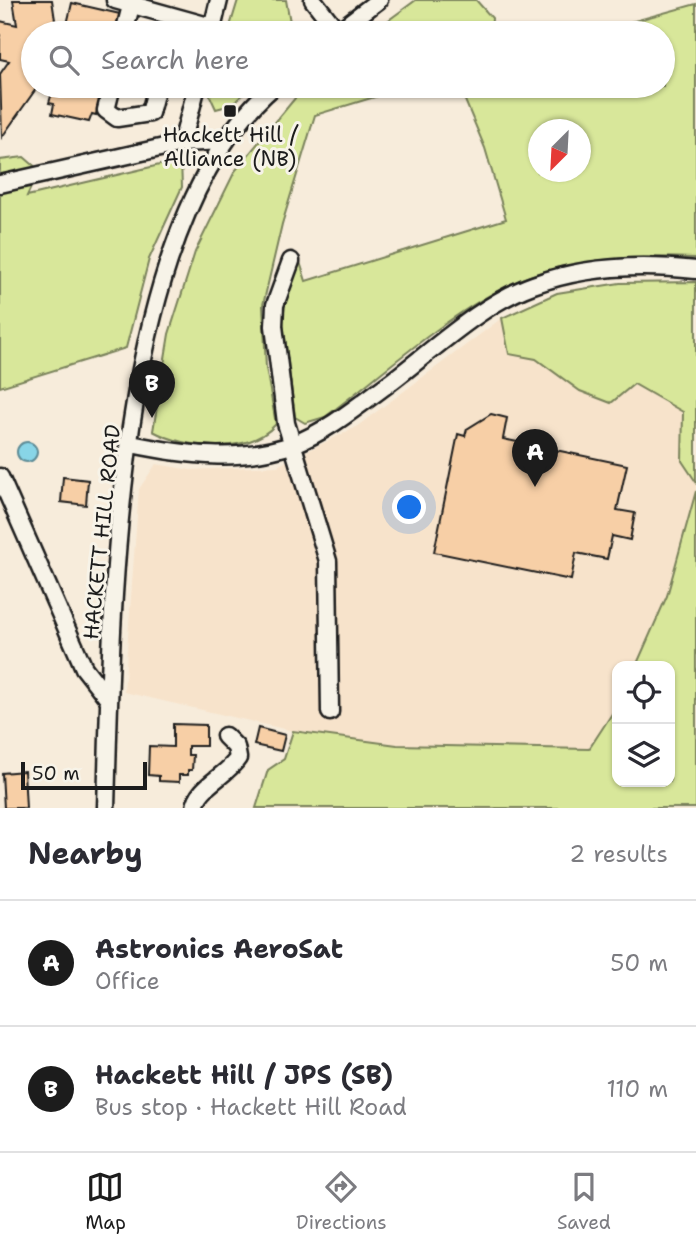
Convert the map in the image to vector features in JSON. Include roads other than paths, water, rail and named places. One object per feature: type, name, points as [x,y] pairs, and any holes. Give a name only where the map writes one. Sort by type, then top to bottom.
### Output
[{"type":"street","points":[[115,0],[131,6],[154,6],[168,21]]},
{"type":"street","points":[[214,21],[219,0]]},
{"type":"street","points":[[313,0],[329,21]]},
{"type":"street","points":[[351,21],[379,0]]},
{"type":"street","points":[[127,21],[131,6]]},
{"type":"street","points":[[108,98],[106,110],[109,115],[117,118],[150,113],[154,98]]},
{"type":"street","points":[[183,143],[194,98]]},
{"type":"street","name":"HACKETT HILL ROAD","points":[[106,808],[116,561],[145,348],[156,302],[187,214],[225,141],[264,98]]},
{"type":"street","points":[[0,184],[183,143],[225,141]]},
{"type":"street","points":[[291,261],[277,295],[274,326],[286,423],[328,561],[330,712]]},
{"type":"street","points":[[131,444],[187,455],[225,457],[294,444],[349,413],[469,323],[532,285],[580,273],[629,266],[696,270]]},
{"type":"street","points":[[0,477],[84,668],[109,700]]},
{"type":"street","points":[[195,808],[203,790],[230,771],[238,758],[236,747],[225,736]]},
{"type":"water","points":[[23,442],[31,442],[37,452],[31,462],[23,462],[17,456],[17,448]]},
{"type":"place","name":"Hackett Hill / Alliance (NB)","points":[[230,111]]},
{"type":"place","name":"Hackett Hill / JPS (SB)","points":[[152,418]]},
{"type":"place","name":"Astronics AeroSat","points":[[535,487]]}]
